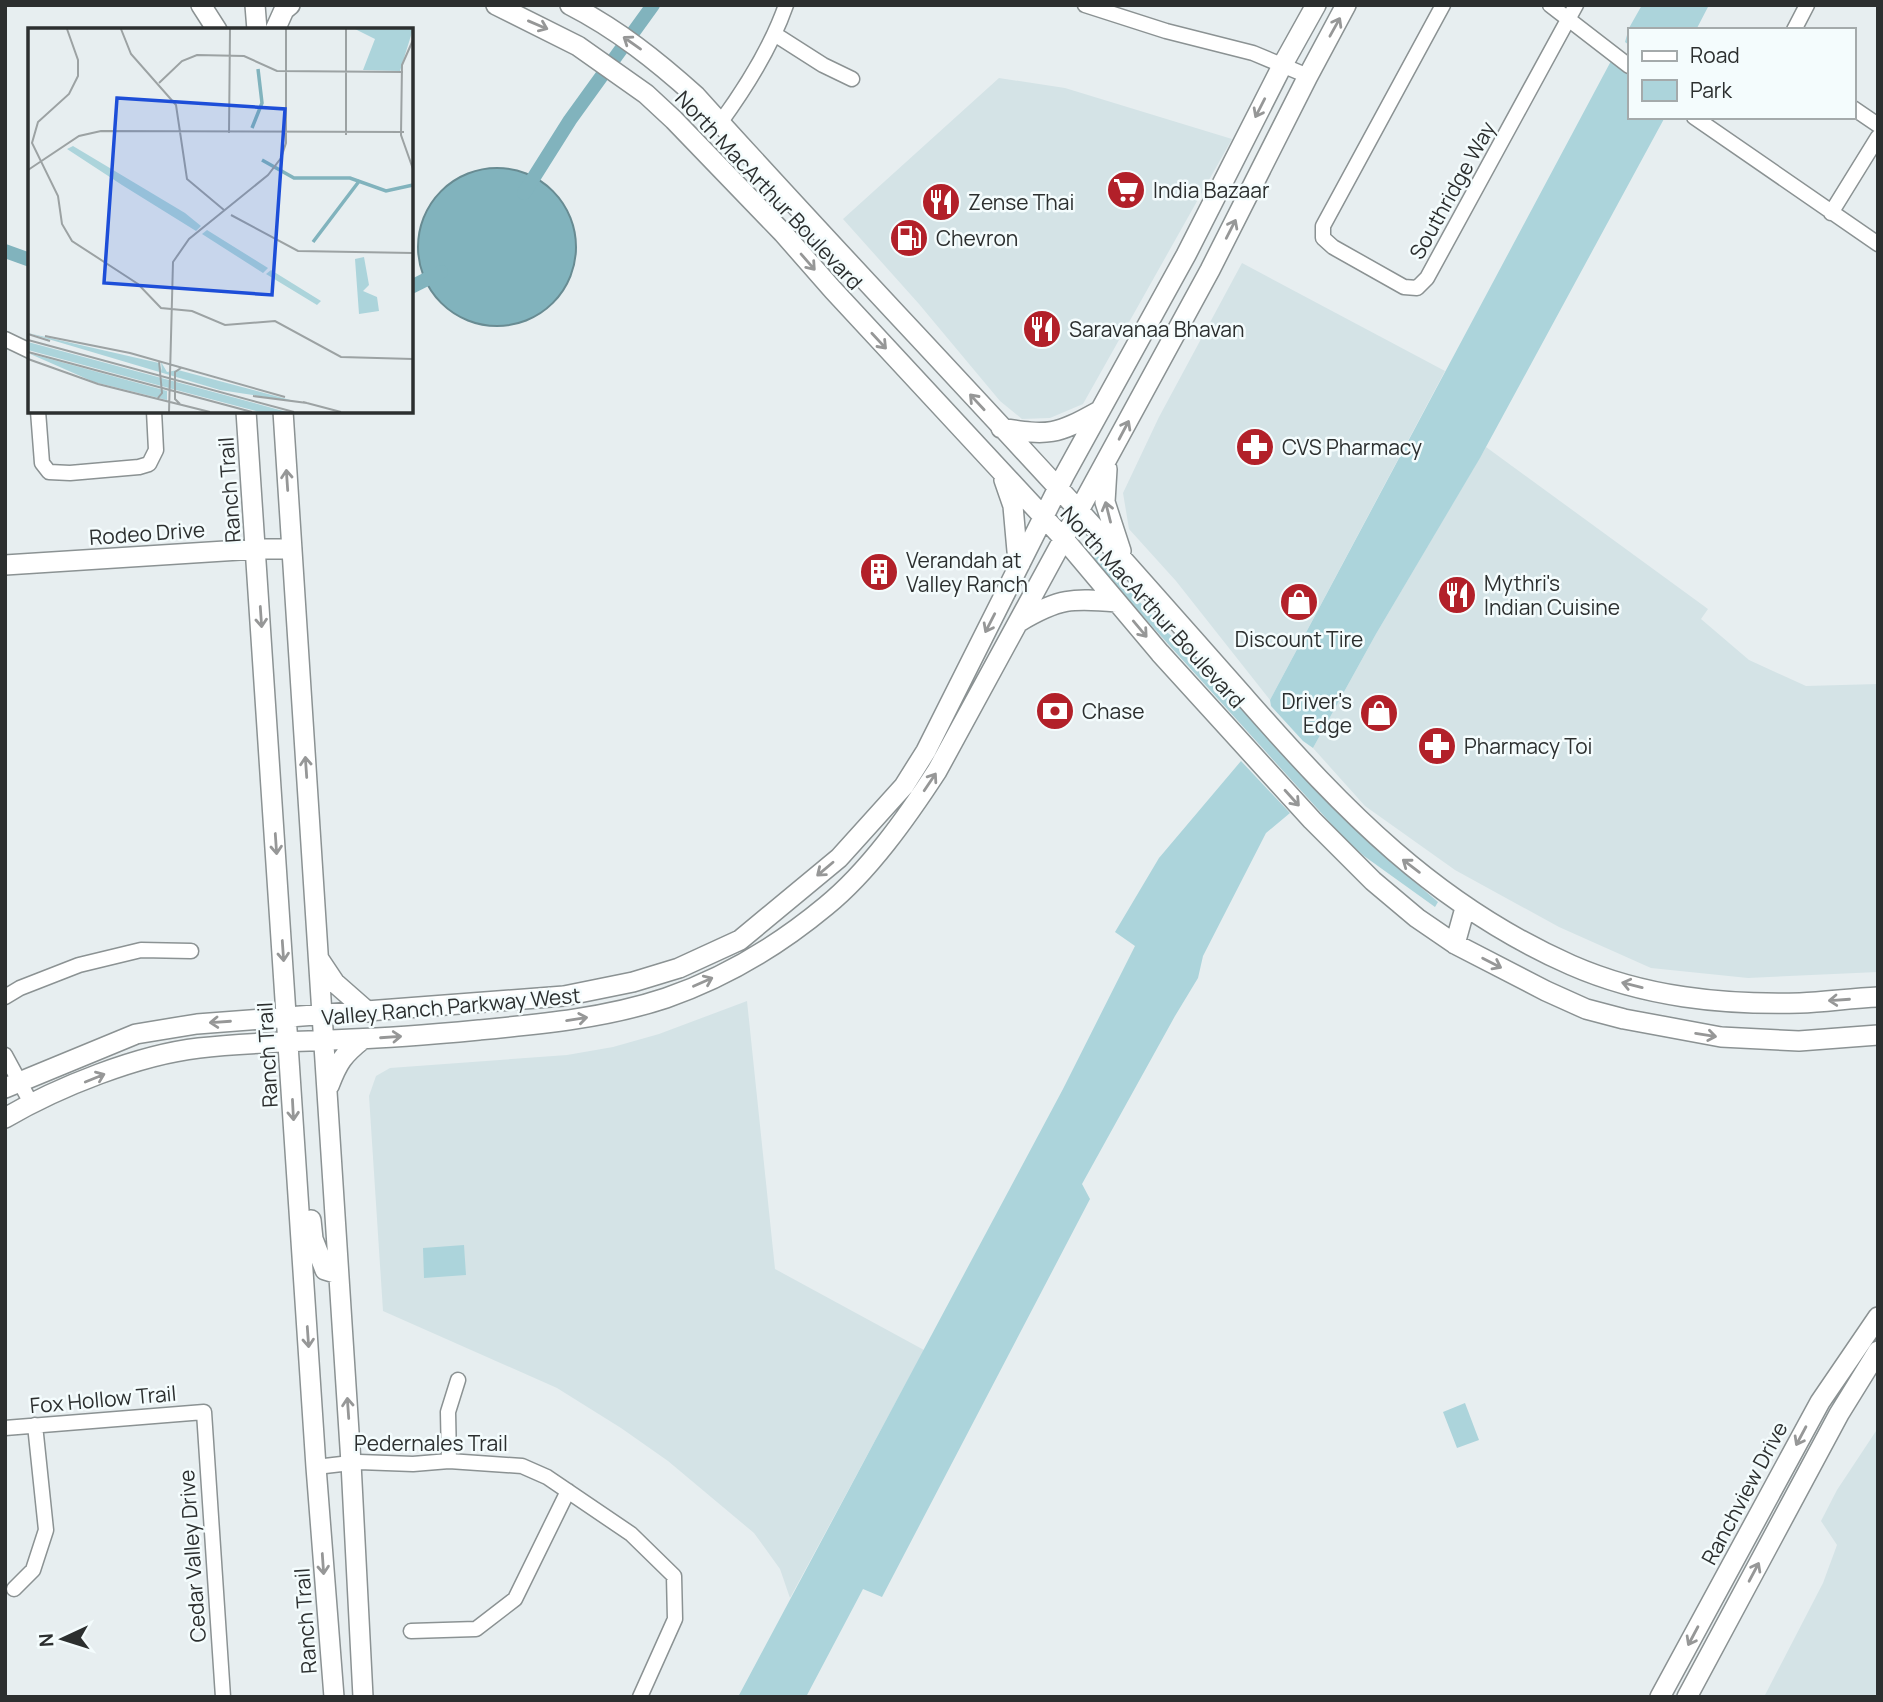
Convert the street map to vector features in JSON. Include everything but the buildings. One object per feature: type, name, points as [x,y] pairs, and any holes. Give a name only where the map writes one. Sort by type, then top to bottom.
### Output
[{"type":"main road","points":[[201,5],[216,28]]},
{"type":"main road","points":[[221,5],[223,28]]},
{"type":"main road","points":[[255,5],[257,28]]},
{"type":"main road","points":[[276,28],[284,10],[290,5]]},
{"type":"main road","name":"North MacArthur Boulevard","points":[[496,5],[578,46],[646,93],[711,157],[1064,539],[1160,653],[1312,820],[1373,881],[1433,929],[1455,944],[1586,1009],[1624,1020],[1721,1037],[1799,1041],[1878,1035]]},
{"type":"main road","name":"North MacArthur Boulevard","points":[[570,5],[629,40],[696,96],[1079,511],[1333,795],[1402,860],[1465,908],[1531,946],[1574,966],[1616,981],[1683,998],[1801,1003],[1878,998]]},
{"type":"main road","name":"Valley Ranch Parkway West","points":[[12,1084],[136,1034],[197,1024],[564,996],[632,982],[679,968],[740,940],[839,858],[904,786],[926,751],[1057,489],[1186,255],[1316,5]]},
{"type":"main road","name":"Valley Ranch Parkway West","points":[[5,1118],[32,1103],[141,1060],[197,1048],[363,1039],[556,1022],[604,1014],[666,998],[777,943],[828,905],[859,874],[937,771],[1210,270],[1346,5]]},
{"type":"main road","points":[[1186,255],[1210,270]]},
{"type":"main road","points":[[833,290],[857,271]]},
{"type":"main road","points":[[1001,428],[1046,434],[1074,425],[1100,411]]},
{"type":"main road","name":"Ranch Trail","points":[[246,413],[316,1467],[334,1697]]},
{"type":"main road","points":[[282,413],[351,1463],[363,1697]]},
{"type":"main road","points":[[1108,460],[1105,502],[1124,562]]},
{"type":"main road","points":[[1001,472],[1013,506],[1020,564]]},
{"type":"main road","name":"Rodeo Drive","points":[[5,565],[292,549]]},
{"type":"main road","points":[[1018,622],[1051,604],[1070,599],[1117,602]]},
{"type":"main road","points":[[873,820],[889,836]]},
{"type":"main road","points":[[1433,929],[1465,908]]},
{"type":"main road","points":[[1455,944],[1465,908]]},
{"type":"main road","points":[[318,957],[335,983],[368,1012]]},
{"type":"main road","points":[[632,982],[638,1005]]},
{"type":"main road","points":[[327,1093],[339,1062],[345,1053],[363,1039]]},
{"type":"main road","points":[[296,1165],[309,1199],[313,1239],[325,1270],[338,1275]]},
{"type":"main road","name":"Ranchview Drive","points":[[1660,1697],[1820,1402],[1878,1317]]},
{"type":"main road","points":[[1687,1697],[1839,1415],[1878,1351]]},
{"type":"main road","points":[[1834,1382],[1851,1394]]},
{"type":"main road","points":[[1820,1402],[1839,1415]]},
{"type":"street","points":[[720,123],[736,102],[776,35],[786,5]]},
{"type":"street","points":[[1085,5],[1145,25],[1253,53],[1308,76]]},
{"type":"street","name":"Southridge Way","points":[[1443,5],[1323,226],[1323,237],[1333,247],[1410,289],[1417,288],[1427,278],[1573,12]]},
{"type":"street","points":[[1550,5],[1573,12],[1628,65]]},
{"type":"street","points":[[1795,28],[1807,5]]},
{"type":"street","points":[[776,35],[823,65],[852,79]]},
{"type":"street","points":[[1855,109],[1878,125]]},
{"type":"street","points":[[1697,119],[1878,244]]},
{"type":"street","points":[[1831,213],[1878,137]]},
{"type":"street","points":[[5,339],[28,350]]},
{"type":"street","points":[[38,413],[42,463],[49,472],[70,473],[149,464],[156,450],[154,413]]},
{"type":"street","points":[[5,997],[20,988],[79,965],[141,950],[191,951]]},
{"type":"street","points":[[5,1055],[12,1084],[32,1103]]},
{"type":"street","points":[[449,1461],[447,1412],[458,1380]]},
{"type":"street","name":"Fox Hollow Trail","points":[[5,1428],[204,1412]]},
{"type":"street","name":"Cedar Valley Drive","points":[[204,1412],[223,1697]]},
{"type":"street","points":[[14,1589],[33,1570],[46,1530],[35,1425]]},
{"type":"street","name":"Pedernales Trail","points":[[316,1467],[351,1463],[413,1464],[449,1461],[522,1466],[568,1491],[631,1534],[674,1576],[675,1619],[640,1697]]},
{"type":"street","points":[[411,1632],[476,1629],[515,1599],[568,1491]]},
{"type":"shaded area","points":[[999,78],[1065,88],[1232,139],[1083,404],[1050,418],[1022,419],[1000,401],[843,219]]},
{"type":"shaded area","points":[[497,168],[527,174],[553,191],[570,217],[576,247],[570,277],[553,303],[527,320],[497,326],[467,320],[441,303],[424,277],[418,247],[424,217],[441,191],[467,174]]},
{"type":"shaded area","points":[[1242,263],[1445,371],[1270,700],[1176,581],[1129,529],[1123,493],[1159,417]]},
{"type":"shaded area","points":[[1486,447],[1708,609],[1701,619],[1749,660],[1806,686],[1878,684],[1878,972],[1748,978],[1651,968],[1559,927],[1455,870],[1365,806],[1313,748],[1376,634]]},
{"type":"shaded area","points":[[747,1001],[775,1269],[924,1350],[790,1598],[780,1569],[754,1533],[668,1461],[557,1388],[383,1311],[369,1096],[376,1076],[390,1068],[567,1055],[613,1047],[659,1034]]},
{"type":"shaded area","points":[[1878,1428],[1878,1697],[1764,1697],[1823,1583],[1837,1545],[1821,1521],[1837,1490]]},
{"type":"green space","points":[[1642,5],[1709,5],[1697,28],[1629,28]]},
{"type":"green space","points":[[1611,61],[1628,74],[1628,119],[1664,119],[1480,458],[1376,634],[1313,748],[1303,741],[1271,706],[1270,700]]},
{"type":"green space","points":[[1096,554],[1168,633],[1205,664],[1367,841],[1438,902],[1435,907],[1364,856],[1344,838],[1091,559]]},
{"type":"green space","points":[[1241,761],[1290,813],[1266,833],[1203,956],[1198,978],[1082,1184],[1090,1199],[882,1597],[863,1589],[806,1697],[738,1697],[1063,1089],[1135,946],[1115,932],[1159,858]]},
{"type":"green space","points":[[464,1245],[466,1275],[424,1278],[423,1248]]},
{"type":"green space","points":[[1465,1403],[1479,1440],[1457,1448],[1443,1412]]},
{"type":"waterway","points":[[524,193],[570,120],[653,5]]},
{"type":"waterway","points":[[5,251],[28,259]]},
{"type":"waterway","points":[[413,286],[441,272]]},
{"type":"place","name":"India Bazaar","points":[[1126,190]]},
{"type":"place","name":"Zense Thai","points":[[941,202]]},
{"type":"place","name":"Chevron","points":[[909,238]]},
{"type":"place","name":"Saravanaa Bhavan","points":[[1042,329]]},
{"type":"place","name":"CVS Pharmacy","points":[[1255,447]]},
{"type":"place","name":"Verandah at Valley Ranch","points":[[879,572]]},
{"type":"place","name":"Mythri's Indian Cuisine","points":[[1457,595]]},
{"type":"place","name":"Discount Tire","points":[[1299,602]]},
{"type":"place","name":"Chase","points":[[1055,711]]},
{"type":"place","name":"Driver's Edge","points":[[1379,713]]},
{"type":"place","name":"Pharmacy Toi","points":[[1437,746]]}]
